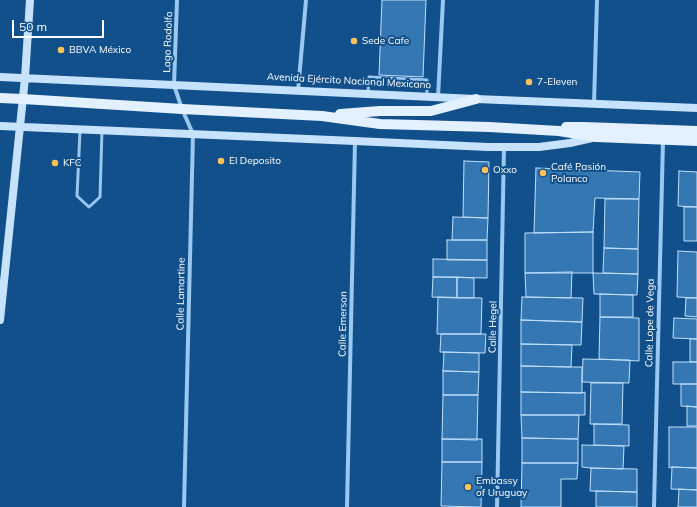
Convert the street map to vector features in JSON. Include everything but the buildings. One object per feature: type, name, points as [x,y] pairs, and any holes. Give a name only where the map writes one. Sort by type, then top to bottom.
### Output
[{"type":"main road","points":[[0,320],[25,78],[30,0]]},
{"type":"main road","name":"Avenida Ejército Nacional Mexicano","points":[[0,76],[427,97],[697,108]]},
{"type":"main road","points":[[0,98],[23,98],[182,109],[322,116],[380,124],[559,131],[596,137],[697,141]]},
{"type":"main road","points":[[322,116],[380,111],[431,111],[476,99]]},
{"type":"main road","points":[[0,126],[539,148],[596,137]]},
{"type":"main road","points":[[518,129],[583,127],[697,131]]},
{"type":"street","name":"Lago Rodolfo","points":[[174,85],[177,0]]},
{"type":"street","points":[[298,91],[306,0]]},
{"type":"street","points":[[438,97],[443,0]]},
{"type":"street","points":[[594,104],[597,0]]},
{"type":"street","name":"Calle Lamartine","points":[[174,85],[182,109],[193,134],[184,507]]},
{"type":"street","name":"Calle Emerson","points":[[347,507],[355,140]]},
{"type":"street","name":"Calle Lope de Vega","points":[[654,507],[663,140]]},
{"type":"street","name":"Calle Hegel","points":[[497,507],[504,147]]},
{"type":"lane","points":[[368,94],[369,77],[428,80],[427,97]]},
{"type":"lane","points":[[80,130],[77,196],[89,207],[100,197],[102,130]]},
{"type":"place","name":"Sede Cafe","points":[[354,41]]},
{"type":"place","name":"BBVA México","points":[[61,50]]},
{"type":"place","name":"7-Eleven","points":[[529,82]]},
{"type":"place","name":"El Deposito","points":[[221,161]]},
{"type":"place","name":"KFC","points":[[55,163]]},
{"type":"place","name":"Oxxo","points":[[485,170]]},
{"type":"place","name":"Café Pasión Polanco","points":[[543,173]]},
{"type":"place","name":"Embassy of Uruguay","points":[[468,487]]}]
